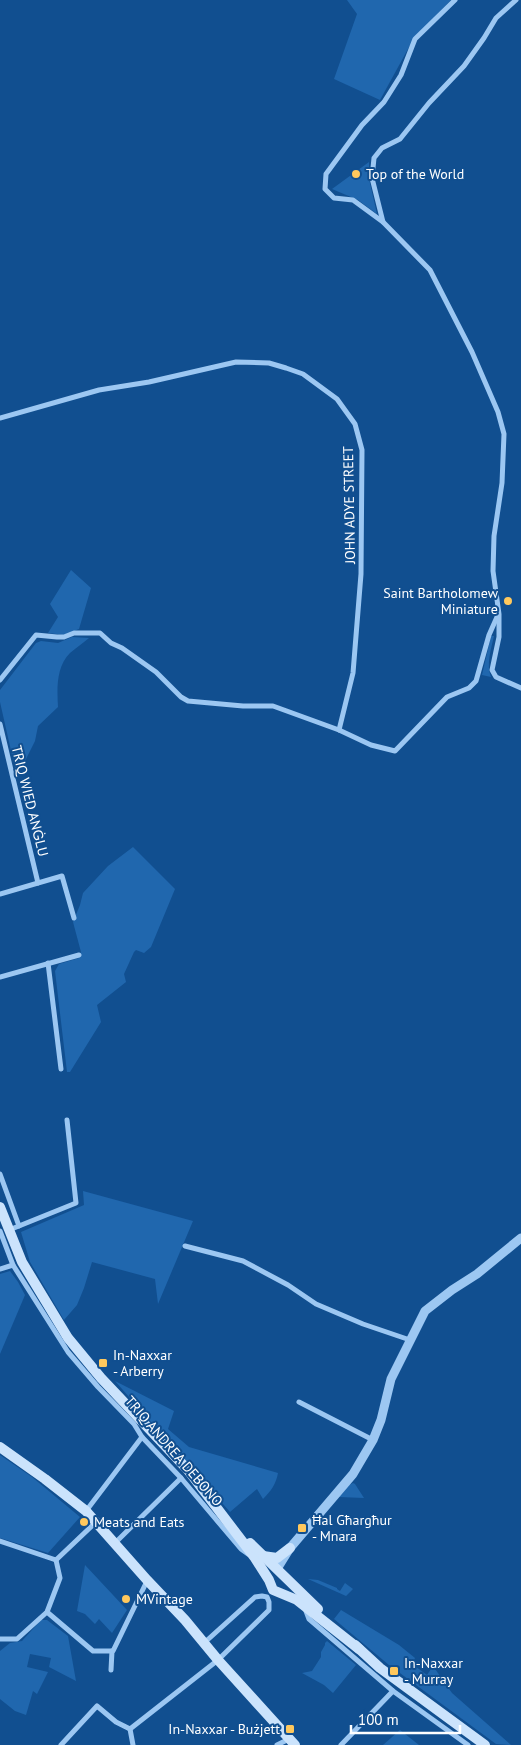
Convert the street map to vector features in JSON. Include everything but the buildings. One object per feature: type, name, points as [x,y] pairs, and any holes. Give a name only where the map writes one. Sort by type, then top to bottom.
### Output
[{"type":"main road","name":"TRIQ ANDREA DEBONO","points":[[0,1207],[4,1230],[68,1338],[101,1378],[188,1470],[258,1557],[279,1576]]},
{"type":"main road","points":[[0,1447],[86,1511],[292,1742]]},
{"type":"main road","points":[[258,1557],[277,1558],[292,1546]]},
{"type":"main road","points":[[279,1576],[288,1590],[282,1594]]},
{"type":"main road","points":[[279,1576],[272,1590],[297,1600],[359,1649]]},
{"type":"main road","points":[[279,1576],[380,1668],[483,1744]]},
{"type":"street","points":[[455,0],[415,39],[401,75],[384,102],[362,124],[326,174],[325,189],[334,198],[353,200],[383,222],[430,270],[472,352],[498,412],[504,434],[502,483],[494,536],[493,571],[499,614],[499,636],[492,670],[496,677],[521,688]]},
{"type":"street","points":[[383,222],[372,178],[374,158],[382,148],[400,140],[429,103],[464,66],[496,18],[516,0]]},
{"type":"street","name":"JOHN ADYE STREET","points":[[0,418],[99,390],[149,382],[236,362],[269,363],[303,374],[337,399],[355,424],[362,450],[361,574],[354,663],[339,730]]},
{"type":"street","points":[[0,680],[36,635],[57,637],[74,632],[100,633],[111,643],[122,648],[156,672],[180,697],[188,701],[243,706],[273,706],[339,730],[371,745],[394,751],[447,697],[469,688],[476,682],[489,635],[499,614]]},
{"type":"street","name":"TRIQ WIED ANĠLU","points":[[0,724],[38,883]]},
{"type":"street","points":[[0,894],[62,876],[74,918]]},
{"type":"street","points":[[0,976],[79,955]]},
{"type":"street","points":[[48,963],[62,1069]]},
{"type":"street","points":[[4,1230],[19,1226],[76,1203],[67,1120]]},
{"type":"street","points":[[0,1174],[19,1226]]},
{"type":"street","name":"TRIQ ANDREA DEBONO","points":[[4,1230],[13,1265],[68,1352],[98,1387],[134,1424],[142,1437],[181,1478],[241,1549],[258,1557]]},
{"type":"street","points":[[279,1576],[292,1546],[353,1474],[372,1440],[385,1405],[391,1379],[425,1311],[477,1274],[521,1238]]},
{"type":"street","points":[[185,1246],[243,1261],[288,1285],[316,1304],[363,1324],[410,1340]]},
{"type":"street","points":[[0,1269],[13,1265]]},
{"type":"street","points":[[299,1402],[372,1440]]},
{"type":"street","points":[[86,1511],[142,1437]]},
{"type":"street","points":[[114,1543],[181,1478]]},
{"type":"street","points":[[56,1560],[96,1522]]},
{"type":"street","points":[[0,1540],[56,1560]]},
{"type":"street","points":[[0,1639],[17,1639],[46,1612],[60,1578],[56,1560]]},
{"type":"street","points":[[111,1670],[112,1652],[147,1580]]},
{"type":"street","points":[[130,1729],[218,1660],[269,1610],[270,1602],[267,1597],[255,1597],[204,1643]]},
{"type":"street","points":[[304,1605],[310,1619],[393,1691],[468,1745]]},
{"type":"street","points":[[46,1612],[93,1651],[112,1652]]},
{"type":"street","points":[[341,1745],[393,1691]]},
{"type":"street","points":[[61,1745],[97,1706],[116,1722],[130,1729],[134,1745]]},
{"type":"street","points":[[277,1745],[292,1742]]},
{"type":"shaded area","points":[[347,0],[451,0],[414,38],[380,100],[334,79],[357,14]]},
{"type":"shaded area","points":[[369,162],[369,179],[377,214],[358,200],[332,189]]},
{"type":"shaded area","points":[[71,570],[91,588],[79,629],[64,635],[48,633],[58,617],[50,604]]},
{"type":"shaded area","points":[[491,636],[494,636],[489,662],[491,677],[482,675]]},
{"type":"shaded area","points":[[72,637],[89,638],[65,659],[60,671],[58,707],[38,726],[35,741],[17,777],[0,702],[0,690],[36,643],[41,641],[58,643]]},
{"type":"shaded area","points":[[133,847],[175,889],[151,947],[144,953],[136,950],[134,952],[124,974],[126,982],[97,1005],[101,1022],[70,1072],[67,1072],[55,971],[59,964],[79,958],[81,952],[73,922],[83,893],[108,866]]},
{"type":"shaded area","points":[[83,1191],[193,1221],[158,1304],[155,1279],[92,1262],[77,1305],[64,1320],[30,1262],[21,1232],[84,1205]]},
{"type":"shaded area","points":[[10,1271],[25,1295],[0,1354],[0,1274]]},
{"type":"shaded area","points":[[115,1381],[174,1411],[168,1429],[189,1447],[278,1473],[271,1490],[263,1499],[257,1489],[230,1512]]},
{"type":"shaded area","points":[[0,1455],[32,1477],[80,1517],[48,1553],[0,1538]]},
{"type":"shaded area","points":[[353,1483],[364,1498],[339,1497],[349,1485]]},
{"type":"shaded area","points":[[85,1565],[127,1610],[112,1633],[99,1619],[95,1624],[85,1614],[77,1611]]},
{"type":"shaded area","points":[[308,1579],[318,1580],[340,1591],[345,1583],[353,1589],[346,1596]]},
{"type":"shaded area","points":[[341,1610],[399,1645],[415,1658],[412,1664],[427,1675],[433,1666],[452,1693],[511,1745],[496,1744],[389,1665],[334,1619]]},
{"type":"shaded area","points":[[41,1620],[47,1620],[68,1636],[76,1681],[49,1667],[51,1658],[30,1654],[27,1667],[48,1672],[37,1694],[33,1691],[26,1715],[15,1711],[0,1699],[0,1651],[10,1643],[22,1641]]},
{"type":"shaded area","points":[[327,1641],[356,1665],[333,1693],[324,1685],[302,1673],[312,1671],[321,1657],[321,1652]]},
{"type":"shaded area","points":[[400,1730],[419,1745],[383,1745]]},
{"type":"place","name":"Top of the World","points":[[356,174]]},
{"type":"place","name":"Saint Bartholomew Miniature","points":[[508,601]]},
{"type":"place","name":"In-Naxxar - Arberry","points":[[103,1363]]},
{"type":"place","name":"Meats and Eats","points":[[84,1522]]},
{"type":"place","name":"Ħal Għargħur - Mnara","points":[[302,1528]]},
{"type":"place","name":"MVintage","points":[[126,1599]]},
{"type":"place","name":"In-Naxxar - Murray","points":[[394,1671]]},
{"type":"place","name":"In-Naxxar - Bużjett","points":[[290,1729]]}]
